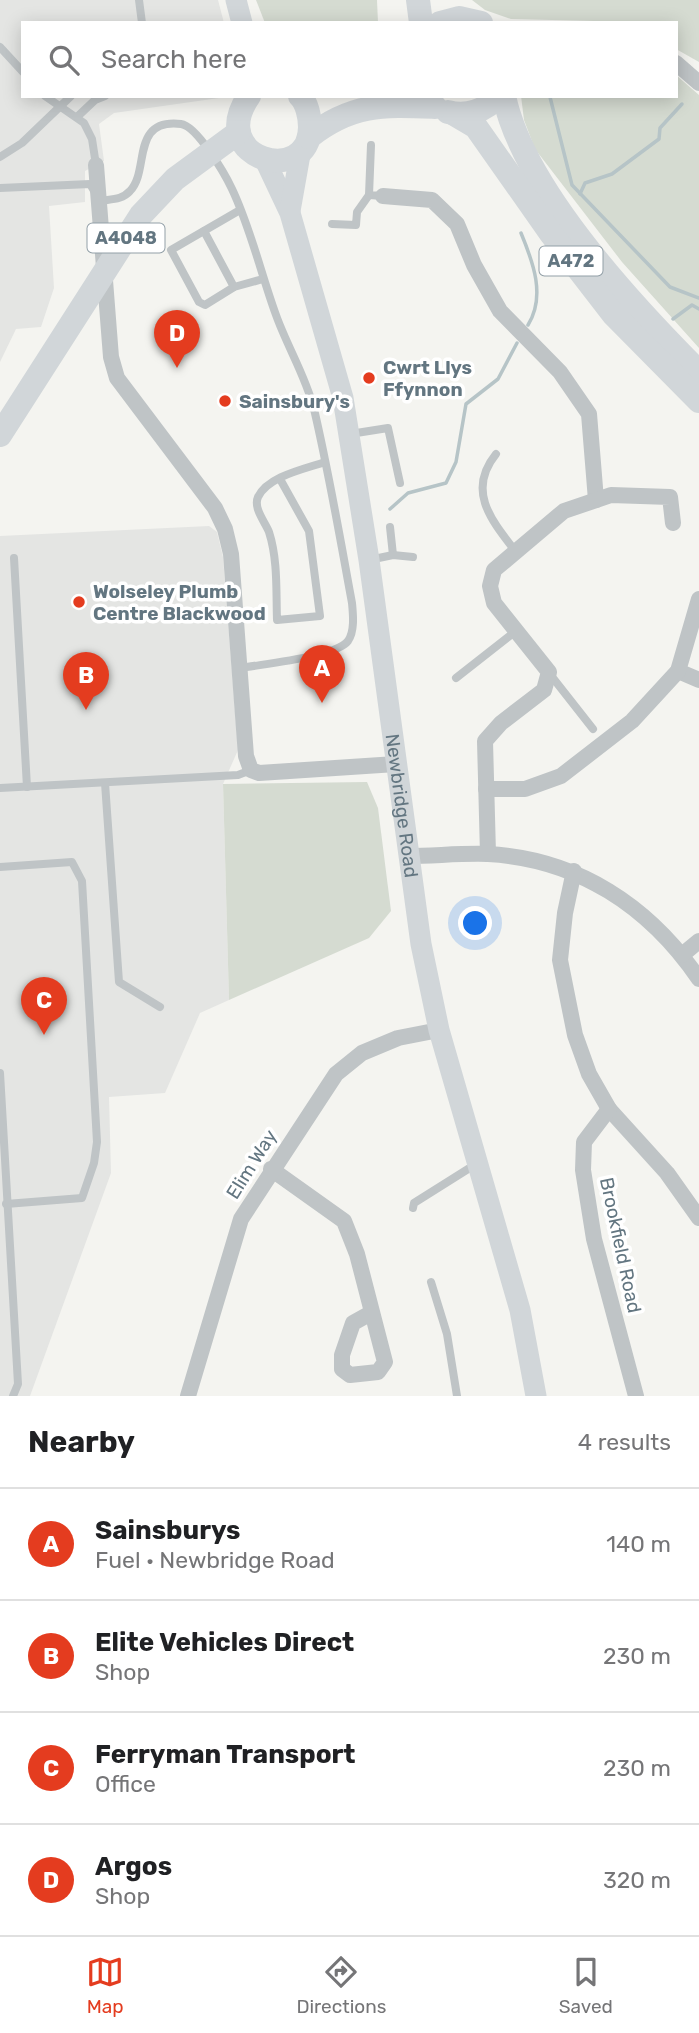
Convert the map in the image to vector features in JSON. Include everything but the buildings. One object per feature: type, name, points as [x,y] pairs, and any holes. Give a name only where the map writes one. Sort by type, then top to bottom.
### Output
[{"type":"main road","points":[[236,0],[241,21]]},
{"type":"main road","points":[[418,0],[421,21]]},
{"type":"main road","points":[[248,98],[230,139],[265,160],[284,160],[331,121],[355,110],[394,105],[482,110],[496,98]]},
{"type":"main road","points":[[305,143],[309,116],[308,98]]},
{"type":"main road","name":"A472","points":[[505,98],[520,147],[577,232],[634,304],[699,372]]},
{"type":"main road","name":"A472","points":[[438,106],[476,127],[552,235],[613,314],[699,401]]},
{"type":"main road","name":"A4048","points":[[0,435],[141,215],[175,179],[230,139]]},
{"type":"main road","name":"Newbridge Road","points":[[290,213],[305,143]]},
{"type":"main road","name":"Newbridge Road","points":[[265,160],[290,213],[332,356],[350,434],[408,856],[439,1030],[520,1310],[536,1396]]},
{"type":"street","points":[[678,65],[699,83]]},
{"type":"street","points":[[96,165],[111,357],[117,378],[215,508],[225,529],[231,554],[246,756],[251,770],[259,773],[396,764]]},
{"type":"street","points":[[376,195],[432,200],[457,223],[474,265],[500,311],[560,372],[589,414],[596,500]]},
{"type":"street","points":[[488,854],[485,741],[501,723],[544,690],[548,672],[494,603],[490,586],[494,570],[564,511],[611,495],[670,498],[673,523]]},
{"type":"street","points":[[486,789],[525,789],[561,776],[632,721],[678,671],[699,599]]},
{"type":"street","points":[[678,671],[699,680]]},
{"type":"street","points":[[408,856],[488,854],[574,871],[611,890],[651,921],[682,955],[699,979]]},
{"type":"street","points":[[574,871],[565,913],[561,960],[575,1035],[589,1074],[609,1109],[667,1173],[699,1218]]},
{"type":"street","points":[[682,955],[699,941]]},
{"type":"street","name":"Elim Way","points":[[188,1396],[242,1219],[271,1169],[336,1074],[362,1053],[398,1038],[439,1030]]},
{"type":"street","name":"Brookfield Road","points":[[609,1109],[583,1142],[583,1170],[594,1239],[636,1396]]},
{"type":"street","points":[[271,1169],[344,1221],[357,1254],[371,1313]]},
{"type":"lane","points":[[139,0],[142,21]]},
{"type":"lane","points":[[0,47],[21,70]]},
{"type":"lane","points":[[48,98],[77,117],[92,139],[96,165]]},
{"type":"lane","points":[[0,157],[22,143],[69,98]]},
{"type":"lane","points":[[77,117],[100,98]]},
{"type":"lane","points":[[0,188],[90,184],[100,201],[122,198],[131,190],[138,176],[141,147],[147,137],[159,127],[181,124],[197,132],[232,188],[263,279],[313,405],[353,612],[348,641],[334,650],[241,668]]},
{"type":"lane","points":[[332,224],[356,225],[357,212],[376,195],[371,145]]},
{"type":"lane","points":[[240,210],[171,250],[200,302],[205,305],[234,287],[263,279]]},
{"type":"lane","points":[[204,231],[234,287]]},
{"type":"lane","points":[[350,434],[388,428],[400,484]]},
{"type":"lane","points":[[496,454],[486,466],[482,481],[484,500],[488,516],[516,552]]},
{"type":"lane","points":[[280,480],[309,531],[320,616],[277,620],[275,558],[269,533],[256,504],[258,495],[280,480],[325,462]]},
{"type":"lane","points":[[390,527],[393,555]]},
{"type":"lane","points":[[369,560],[393,555],[413,557]]},
{"type":"lane","points":[[15,558],[27,787]]},
{"type":"lane","points":[[456,678],[516,631]]},
{"type":"lane","points":[[334,650],[334,662]]},
{"type":"lane","points":[[548,672],[593,729]]},
{"type":"lane","points":[[0,789],[238,775],[251,770]]},
{"type":"lane","points":[[105,782],[119,982],[160,1007]]},
{"type":"lane","points":[[0,867],[72,862],[82,881],[97,1142],[94,1163],[82,1198],[6,1204]]},
{"type":"lane","points":[[0,1073],[18,1384],[13,1396]]},
{"type":"lane","points":[[413,1208],[414,1203],[476,1164]]},
{"type":"lane","points":[[432,1282],[447,1334],[457,1396]]},
{"type":"shaded area","points":[[0,0],[218,0],[223,21],[21,21],[21,98],[219,98],[114,113],[99,124],[104,161],[85,171],[85,202],[49,206],[54,288],[41,327],[16,329],[0,362]]},
{"type":"shaded area","points":[[256,0],[377,0],[378,21],[264,21]]},
{"type":"shaded area","points":[[472,0],[699,0],[699,62],[678,50],[678,21],[511,19],[485,10]]},
{"type":"shaded area","points":[[678,77],[699,95],[699,348],[622,262],[535,149],[524,120],[521,98],[678,98]]},
{"type":"shaded area","points":[[209,526],[217,532],[223,557],[238,750],[223,784],[229,1000],[200,1013],[165,1093],[109,1097],[111,1173],[30,1396],[0,1396],[0,536]]},
{"type":"shaded area","points":[[367,782],[378,808],[391,911],[369,938],[229,1000],[223,784]]},
{"type":"waterway","points":[[550,98],[572,185],[670,287],[699,298]]},
{"type":"waterway","points":[[580,194],[585,183],[612,174],[659,139],[660,128],[682,104]]},
{"type":"waterway","points":[[521,233],[530,256],[537,291],[528,325]]},
{"type":"waterway","points":[[673,319],[692,305],[699,309]]},
{"type":"waterway","points":[[390,509],[408,493],[446,483],[456,462],[466,404],[498,379],[517,343]]},
{"type":"place","name":"Argos","points":[[177,368]]},
{"type":"place","name":"Cwrt Llys Ffynnon","points":[[369,378]]},
{"type":"place","name":"Sainsbury's","points":[[225,401]]},
{"type":"place","name":"Wolseley Plumb Centre Blackwood","points":[[79,602]]},
{"type":"place","name":"Sainsburys","points":[[322,703]]},
{"type":"place","name":"Elite Vehicles Direct","points":[[86,710]]},
{"type":"place","name":"Ferryman Transport","points":[[44,1035]]}]
